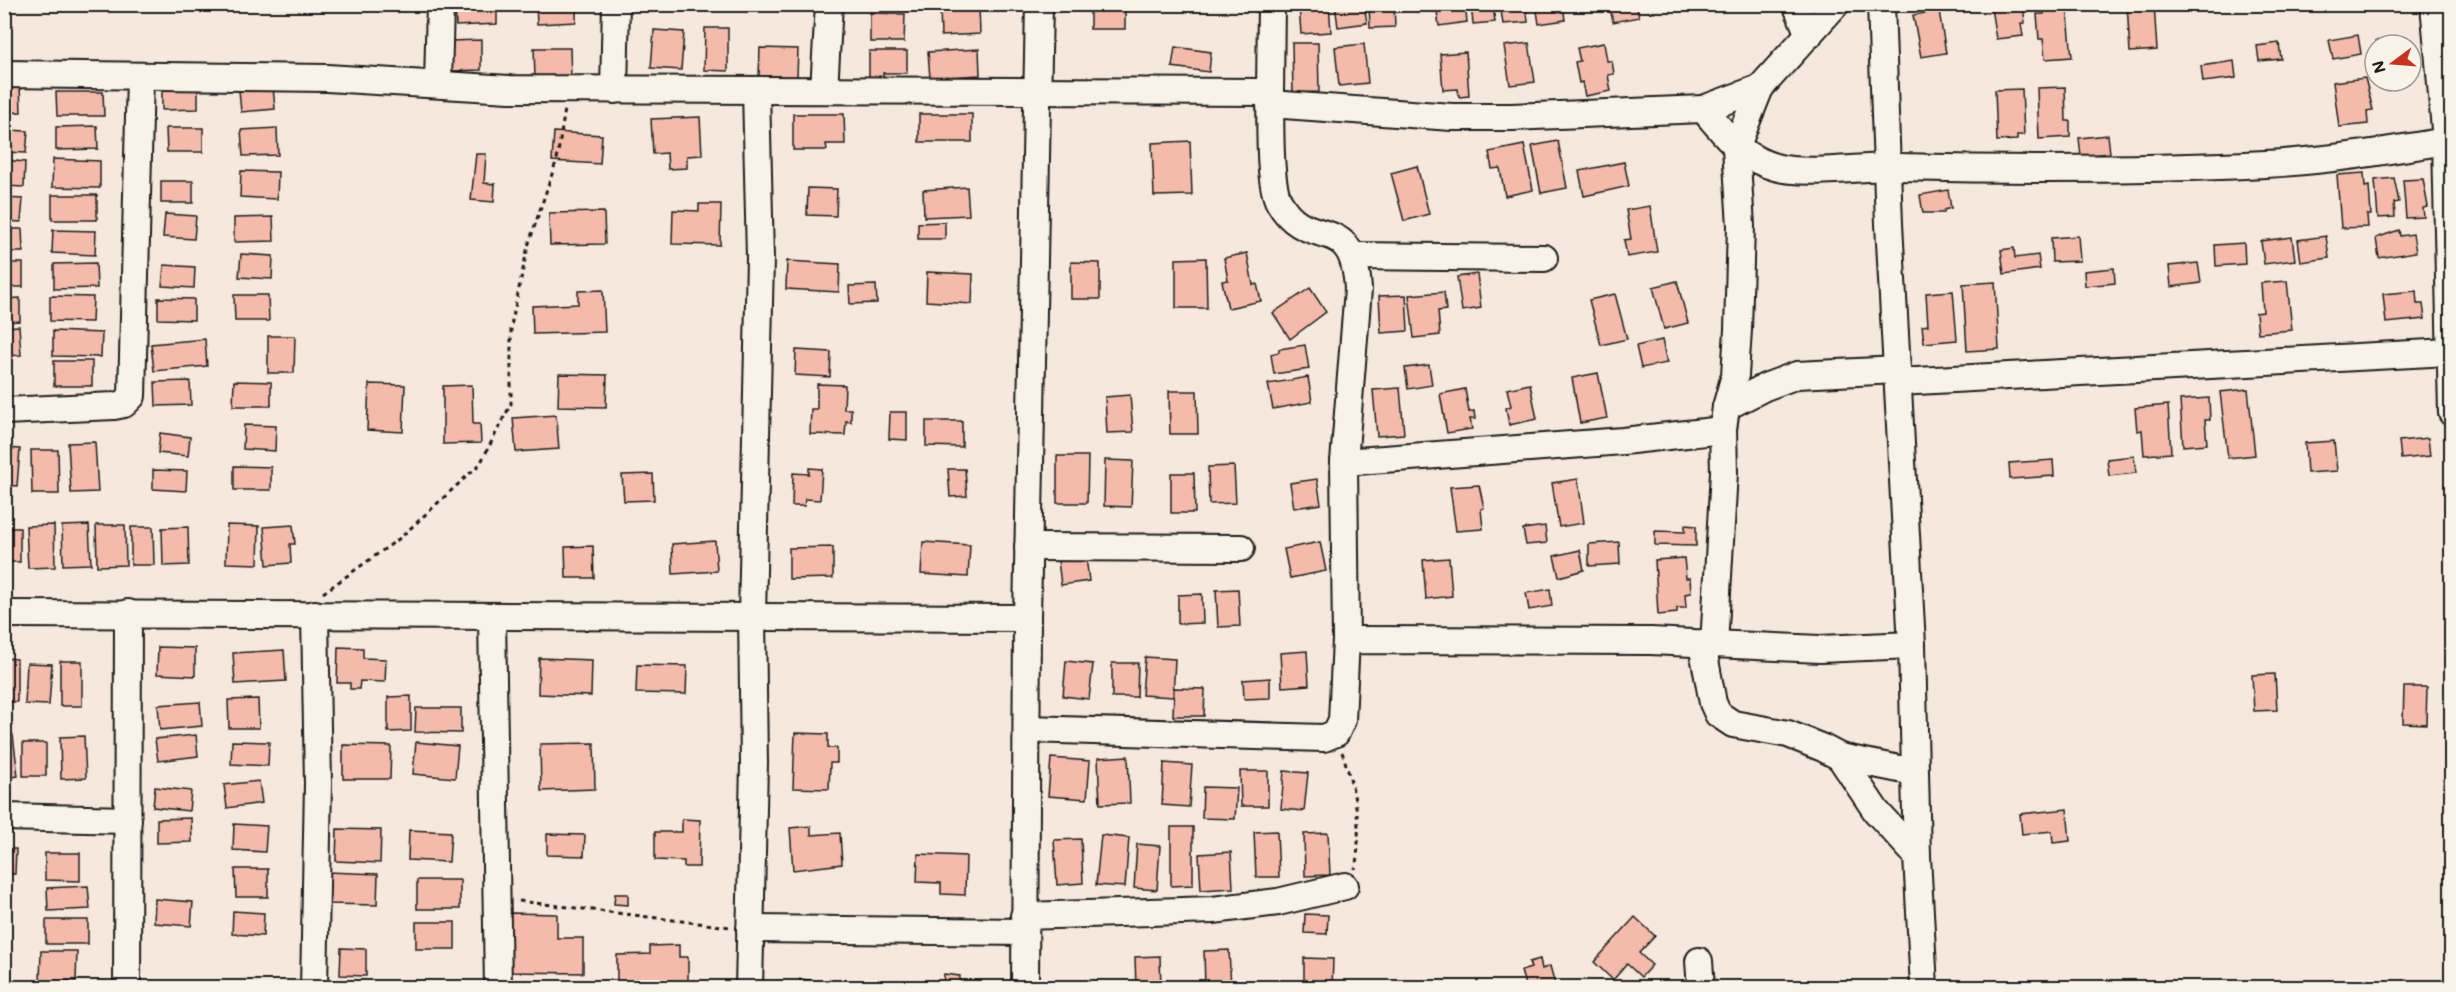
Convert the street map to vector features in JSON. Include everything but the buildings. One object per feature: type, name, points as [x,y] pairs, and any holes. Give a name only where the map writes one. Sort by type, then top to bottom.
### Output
[{"type":"street","points":[[438,83],[440,4]]},
{"type":"street","points":[[614,90],[616,4]]},
{"type":"street","points":[[824,90],[829,4]]},
{"type":"street","points":[[1024,987],[1028,548],[1039,4]]},
{"type":"street","points":[[1028,729],[1225,733],[1312,739],[1336,733],[1342,720],[1347,640],[1344,462],[1358,289],[1353,256],[1336,236],[1304,228],[1290,217],[1278,200],[1273,176],[1270,98],[1271,4]]},
{"type":"street","points":[[1796,4],[1809,35]]},
{"type":"street","points":[[1836,4],[1760,88],[1736,148],[1741,226],[1738,330],[1736,375],[1725,418],[1724,472],[1708,645],[1713,703],[1718,714],[1733,724],[1788,734],[1823,748],[1840,758],[1914,772]]},
{"type":"street","points":[[1881,4],[1897,376],[1912,645],[1914,772],[1924,987]]},
{"type":"street","points":[[2440,8],[2449,210],[2451,413]]},
{"type":"street","points":[[4,74],[327,78],[509,89],[1036,92],[1270,98],[1452,117],[1703,109],[1760,88]]},
{"type":"street","points":[[4,411],[114,406],[124,404],[132,396],[140,76]]},
{"type":"street","points":[[749,987],[754,763],[752,616],[760,258],[756,90]]},
{"type":"street","points":[[1703,109],[1736,148],[1758,162],[1779,168],[1887,166],[2035,170],[2266,164],[2360,155],[2446,141]]},
{"type":"street","points":[[1353,256],[1455,259],[1544,258]]},
{"type":"street","points":[[1344,462],[1623,441],[1725,418],[1765,387],[1797,375],[1897,376],[2449,352]]},
{"type":"street","points":[[1028,548],[1241,548]]},
{"type":"street","points":[[127,987],[128,613]]},
{"type":"street","points":[[4,614],[1027,618]]},
{"type":"street","points":[[314,987],[318,784],[315,614]]},
{"type":"street","points":[[492,617],[498,987]]},
{"type":"street","points":[[1347,640],[1651,641],[1820,649],[1912,645]]},
{"type":"street","points":[[1840,758],[1876,811],[1917,856]]},
{"type":"street","points":[[4,817],[128,820]]},
{"type":"street","points":[[750,929],[1024,924],[1213,910],[1278,902],[1345,886]]},
{"type":"street","points":[[1699,961],[1701,987]]},
{"type":"path","points":[[315,614],[318,596],[400,538],[480,464],[511,404],[511,326],[528,246],[557,159],[568,90]]},
{"type":"path","points":[[1336,733],[1353,784],[1360,827],[1353,877],[1345,886]]},
{"type":"path","points":[[496,898],[750,929]]}]
